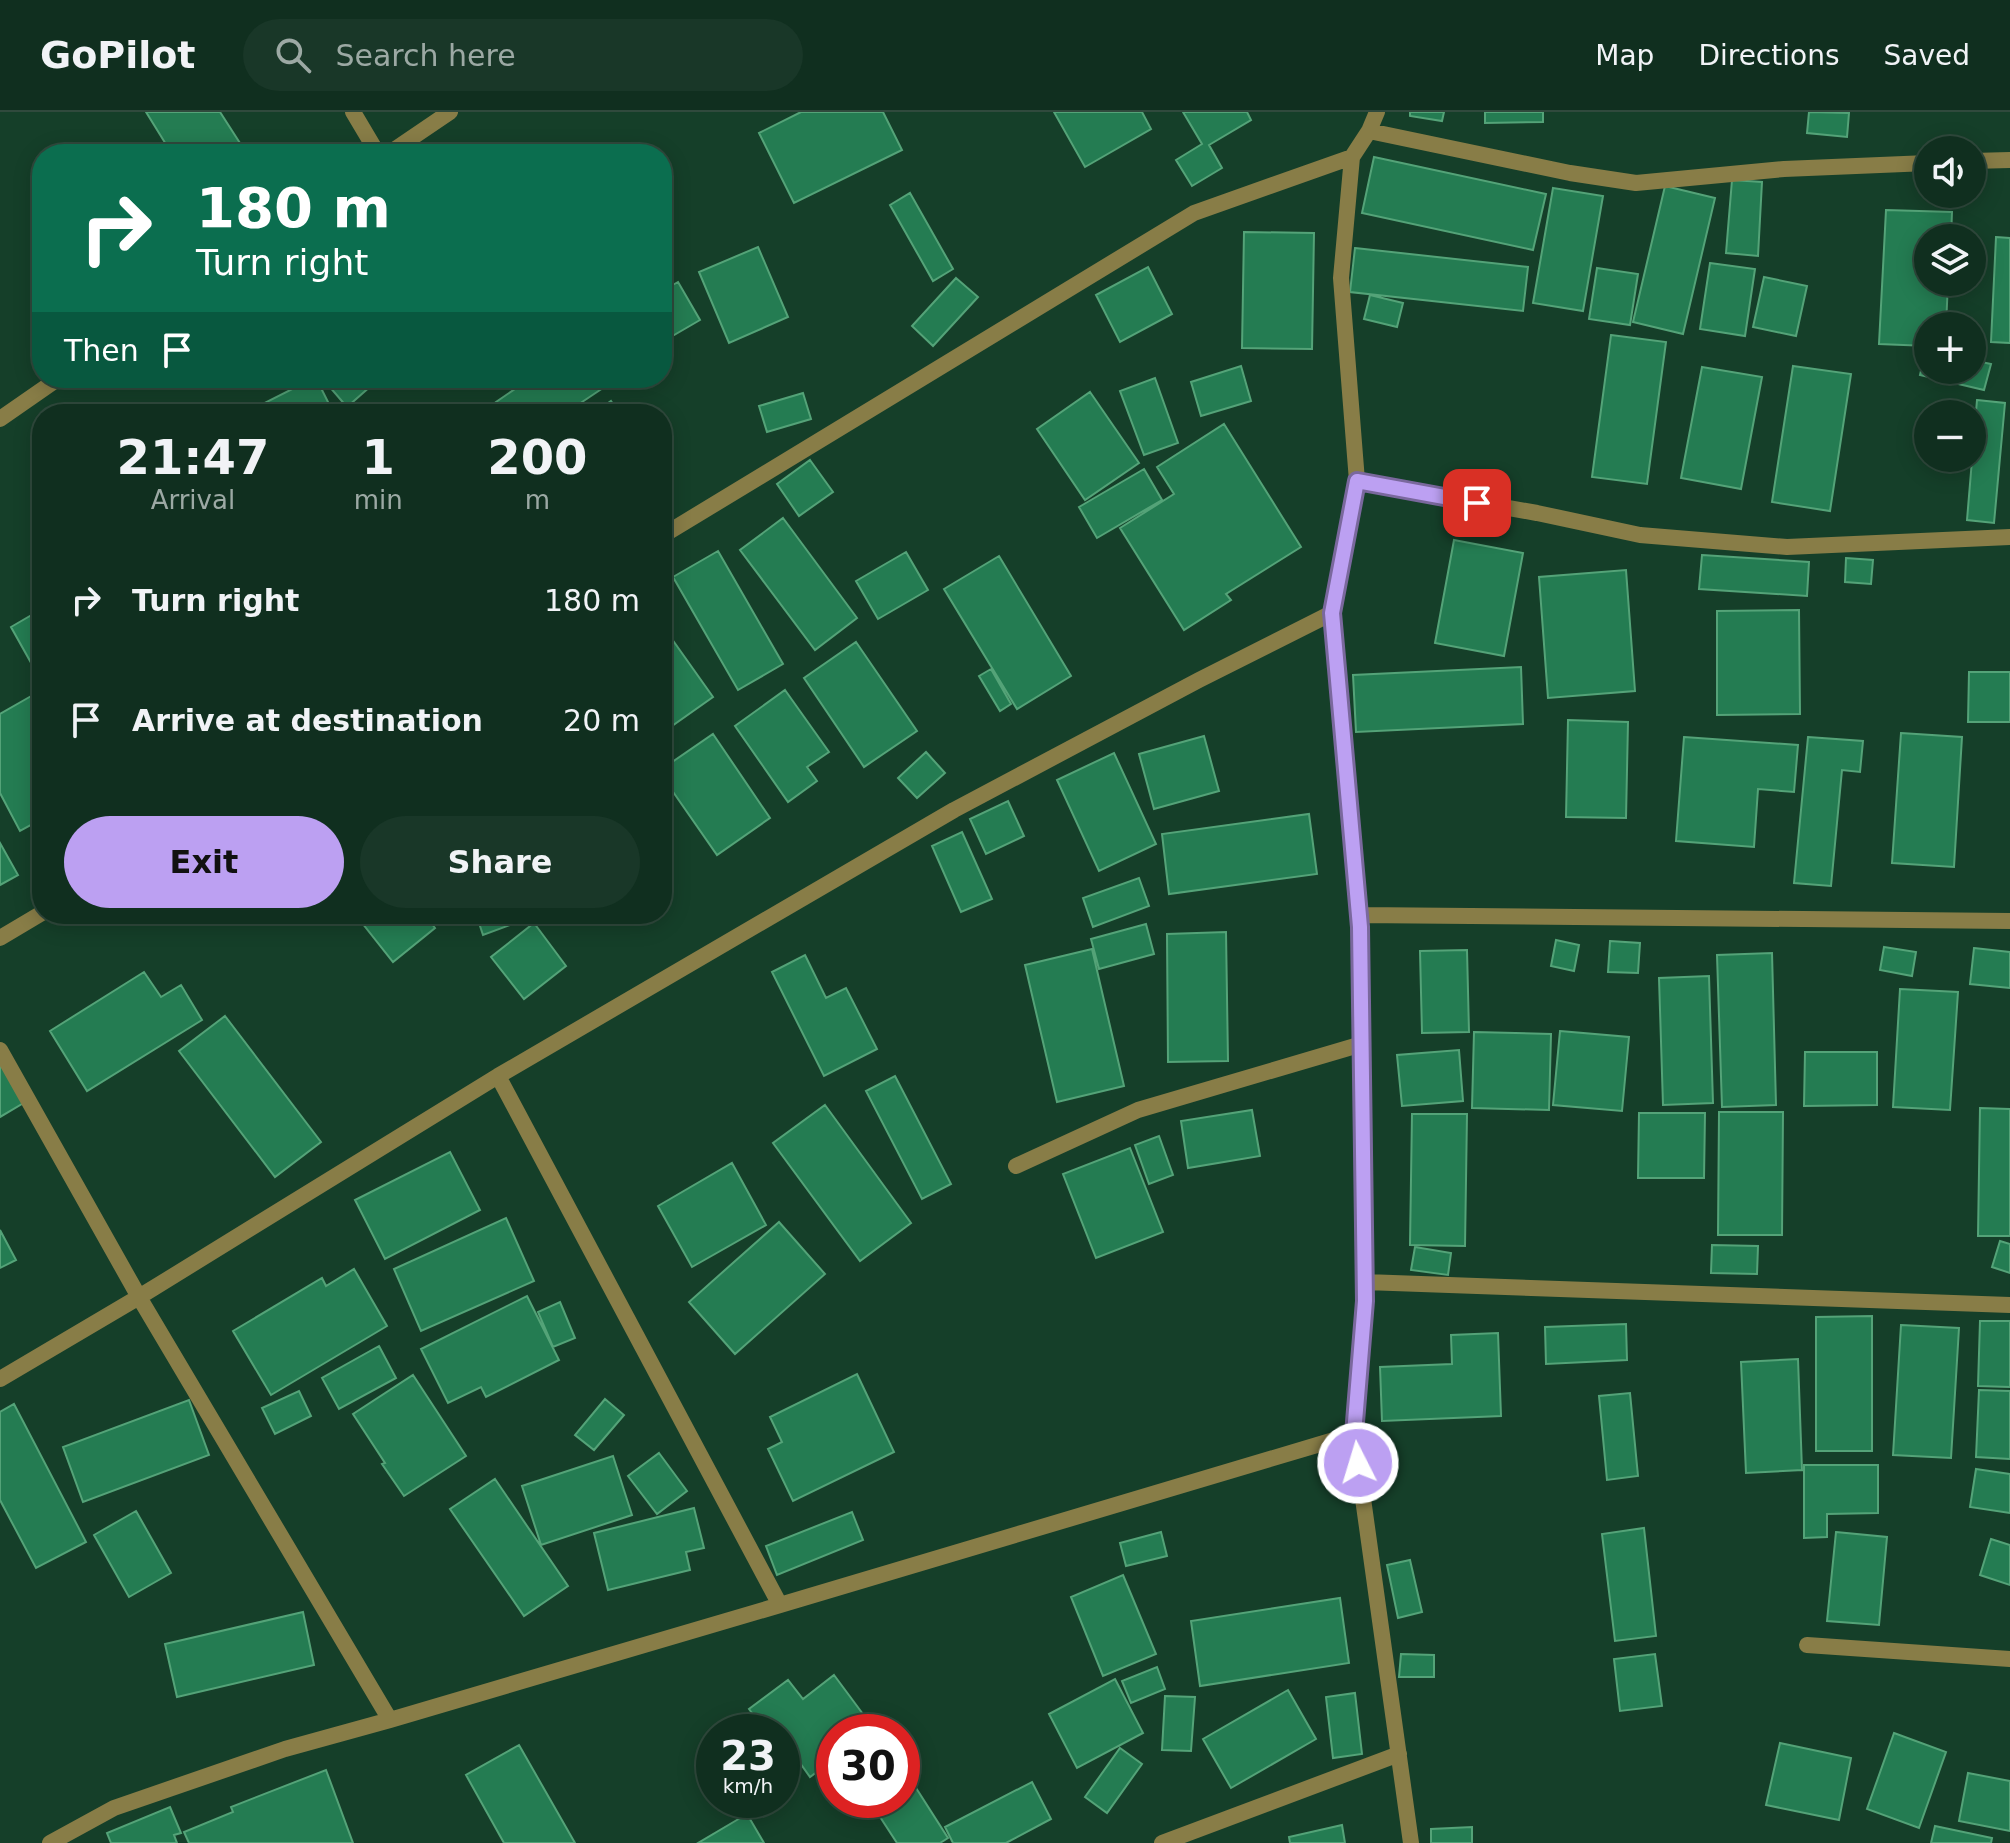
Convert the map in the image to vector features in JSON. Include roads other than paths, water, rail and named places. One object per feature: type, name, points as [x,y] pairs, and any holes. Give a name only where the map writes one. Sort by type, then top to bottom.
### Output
[{"type":"street","points":[[353,112],[372,144]]},
{"type":"street","points":[[403,144],[450,112]]},
{"type":"street","points":[[1377,112],[1352,157],[1341,278],[1357,481],[1332,613],[1360,915],[1365,1301],[1354,1434],[1411,1843]]},
{"type":"street","points":[[1369,131],[1570,173],[1636,183],[1784,169],[1914,164]]},
{"type":"street","points":[[672,530],[1194,213],[1352,157]]},
{"type":"street","points":[[1986,161],[2010,160]]},
{"type":"street","points":[[0,419],[45,388]]},
{"type":"street","points":[[1357,481],[1640,535],[1787,547],[2010,537]]},
{"type":"street","points":[[0,1379],[498,1076],[954,810],[1332,613]]},
{"type":"street","points":[[1360,915],[2010,921]]},
{"type":"street","points":[[0,938],[32,919]]},
{"type":"street","points":[[1016,1166],[1138,1110],[1362,1044]]},
{"type":"street","points":[[0,1050],[139,1297],[390,1720]]},
{"type":"street","points":[[498,1076],[780,1605]]},
{"type":"street","points":[[1365,1282],[2010,1305]]},
{"type":"street","points":[[50,1843],[114,1808],[285,1749],[1354,1434]]},
{"type":"street","points":[[1807,1645],[2010,1659]]},
{"type":"street","points":[[1162,1843],[1399,1754]]}]
